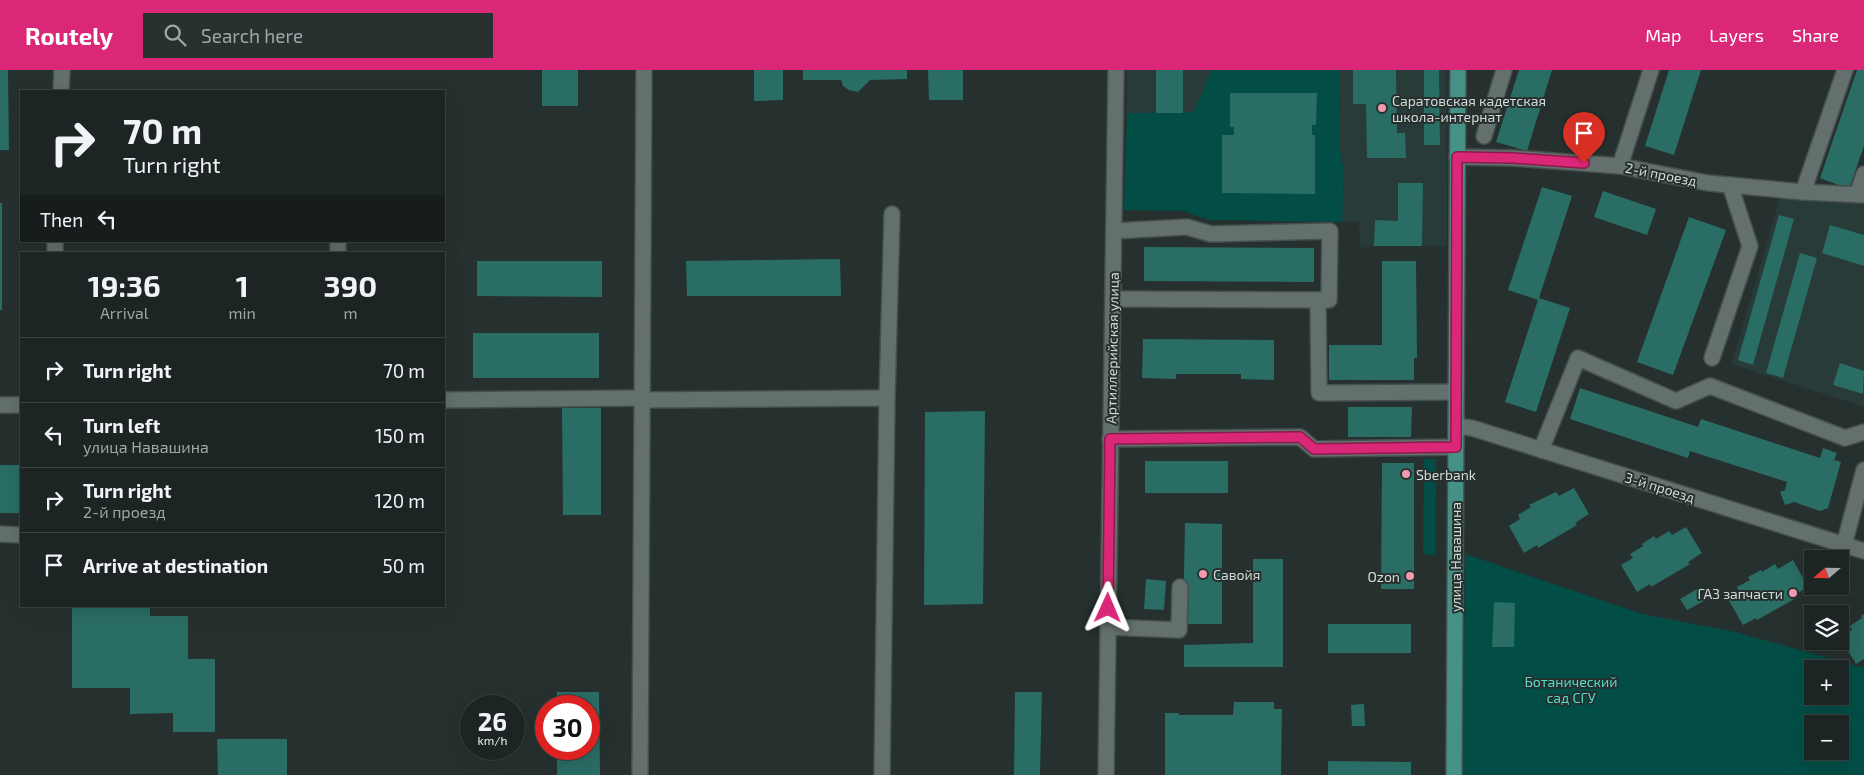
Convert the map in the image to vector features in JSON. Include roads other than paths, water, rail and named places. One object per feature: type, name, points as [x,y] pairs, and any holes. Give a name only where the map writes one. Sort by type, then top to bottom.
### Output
[{"type":"main road","name":"улица Навашина","points":[[1454,775],[1458,70]]},
{"type":"street","points":[[61,90],[62,70]]},
{"type":"street","points":[[640,775],[644,70]]},
{"type":"street","name":"Артиллерийская улица","points":[[1106,775],[1116,70]]},
{"type":"street","points":[[1484,136],[1504,70]]},
{"type":"street","points":[[1620,166],[1651,70]]},
{"type":"street","points":[[1803,192],[1845,70]]},
{"type":"street","name":"2-й проезд","points":[[1457,157],[1513,158],[1620,166],[1708,183],[1860,195]]},
{"type":"street","points":[[1860,195],[1864,174]]},
{"type":"street","points":[[1712,358],[1750,246],[1730,185]]},
{"type":"street","points":[[882,775],[887,398],[892,214]]},
{"type":"street","points":[[1113,299],[1329,300],[1330,231],[1211,234],[1187,227],[1114,232]]},
{"type":"street","points":[[1318,300],[1319,393],[1455,392]]},
{"type":"street","points":[[1542,450],[1578,358],[1676,401],[1710,386],[1845,438],[1864,432]]},
{"type":"street","points":[[445,400],[887,398]]},
{"type":"street","points":[[0,405],[20,405]]},
{"type":"street","name":"3-й проезд","points":[[1456,426],[1472,428],[1864,551]]},
{"type":"street","points":[[1110,439],[1300,437],[1314,449],[1456,447]]},
{"type":"street","points":[[1844,545],[1864,470]]},
{"type":"street","points":[[0,534],[20,534]]},
{"type":"street","points":[[1108,627],[1179,630],[1180,587]]},
{"type":"place","name":"Саратовская кадетская школа-интернат","points":[[1382,108]]},
{"type":"place","name":"Sberbank","points":[[1406,474]]},
{"type":"place","name":"Савойя","points":[[1203,574]]},
{"type":"place","name":"Ozon","points":[[1410,576]]},
{"type":"place","name":"ГАЗ запчасти","points":[[1793,593]]},
{"type":"park label","name":"Ботанический сад СГУ","points":[[1571,690]]}]
